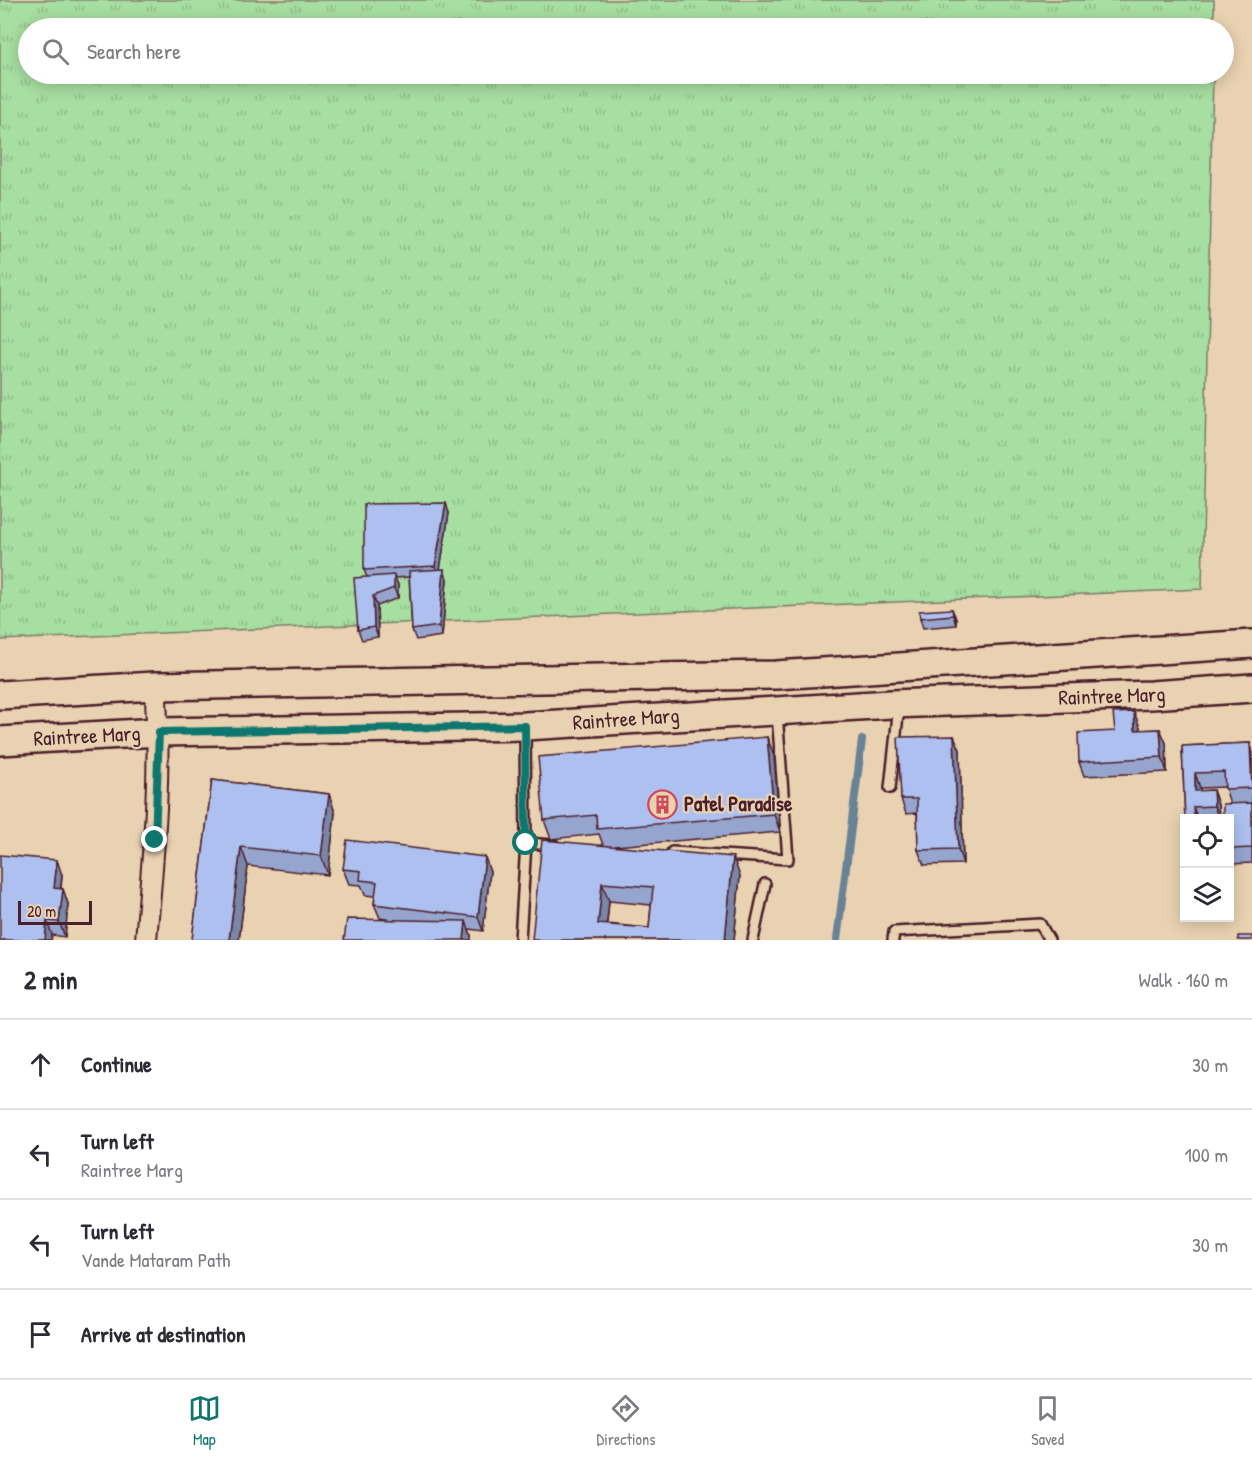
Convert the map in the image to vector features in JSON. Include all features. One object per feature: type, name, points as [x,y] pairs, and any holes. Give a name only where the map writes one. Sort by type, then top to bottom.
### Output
[{"type":"main road","name":"Raintree Marg","points":[[0,695],[155,687],[776,675],[1252,644]]},
{"type":"main road","points":[[493,681],[495,726]]},
{"type":"main road","name":"Raintree Marg","points":[[0,741],[159,732],[525,726],[888,704],[1151,695],[1252,688]]},
{"type":"street","points":[[147,940],[155,840],[159,732],[155,687]]},
{"type":"lane","points":[[888,704],[891,788]]},
{"type":"lane","points":[[657,851],[788,859],[777,710]]},
{"type":"lane","points":[[520,940],[526,843],[525,726]]},
{"type":"lane","points":[[526,843],[562,846]]},
{"type":"lane","points":[[753,940],[765,884]]},
{"type":"lane","points":[[893,940],[894,932],[1040,924],[1049,940]]},
{"type":"green space","points":[[0,0],[1214,0],[1214,18],[18,18],[18,84],[1213,84],[1202,589],[0,640]]},
{"type":"building","points":[[446,503],[435,566],[364,570],[364,504]]},
{"type":"building","points":[[444,569],[439,626],[412,630],[409,571]]},
{"type":"building","points":[[394,575],[394,588],[373,596],[374,627],[358,630],[354,578]]},
{"type":"building","points":[[952,609],[953,615],[920,618],[919,611]]},
{"type":"building","points":[[1134,712],[1135,730],[1160,729],[1162,757],[1079,762],[1078,733],[1115,731],[1113,713]]},
{"type":"building","points":[[954,736],[958,849],[918,850],[917,799],[901,799],[898,737]]},
{"type":"building","name":"Patel Paradise","points":[[767,737],[774,814],[597,829],[596,815],[544,820],[538,757]]},
{"type":"building","points":[[1250,743],[1252,788],[1225,789],[1224,772],[1195,773],[1195,791],[1213,790],[1214,806],[1193,807],[1194,814],[1185,814],[1182,746]]},
{"type":"building","points":[[212,780],[329,794],[321,856],[241,847],[229,940],[192,940]]},
{"type":"building","points":[[1252,803],[1252,848],[1234,849],[1234,814],[1223,814],[1223,804]]},
{"type":"building","points":[[347,840],[485,857],[478,917],[374,904],[377,882],[360,880],[361,871],[343,869]]},
{"type":"building","points":[[542,840],[733,857],[725,940],[532,940]],"holes":[[[602,883],[653,887],[649,928],[598,924]]]},
{"type":"building","points":[[0,855],[57,860],[54,888],[63,889],[59,922],[47,921],[45,940],[0,940]]},
{"type":"building","points":[[347,919],[466,921],[464,940],[344,940]]},
{"type":"building","points":[[1238,936],[1252,936],[1252,940],[1238,940]]},
{"type":"waterway","points":[[837,940],[862,740]]},
{"type":"place","name":"Patel Paradise","points":[[663,804]]},
{"type":"route","points":[[155,840],[159,732],[525,726],[526,843]]}]
